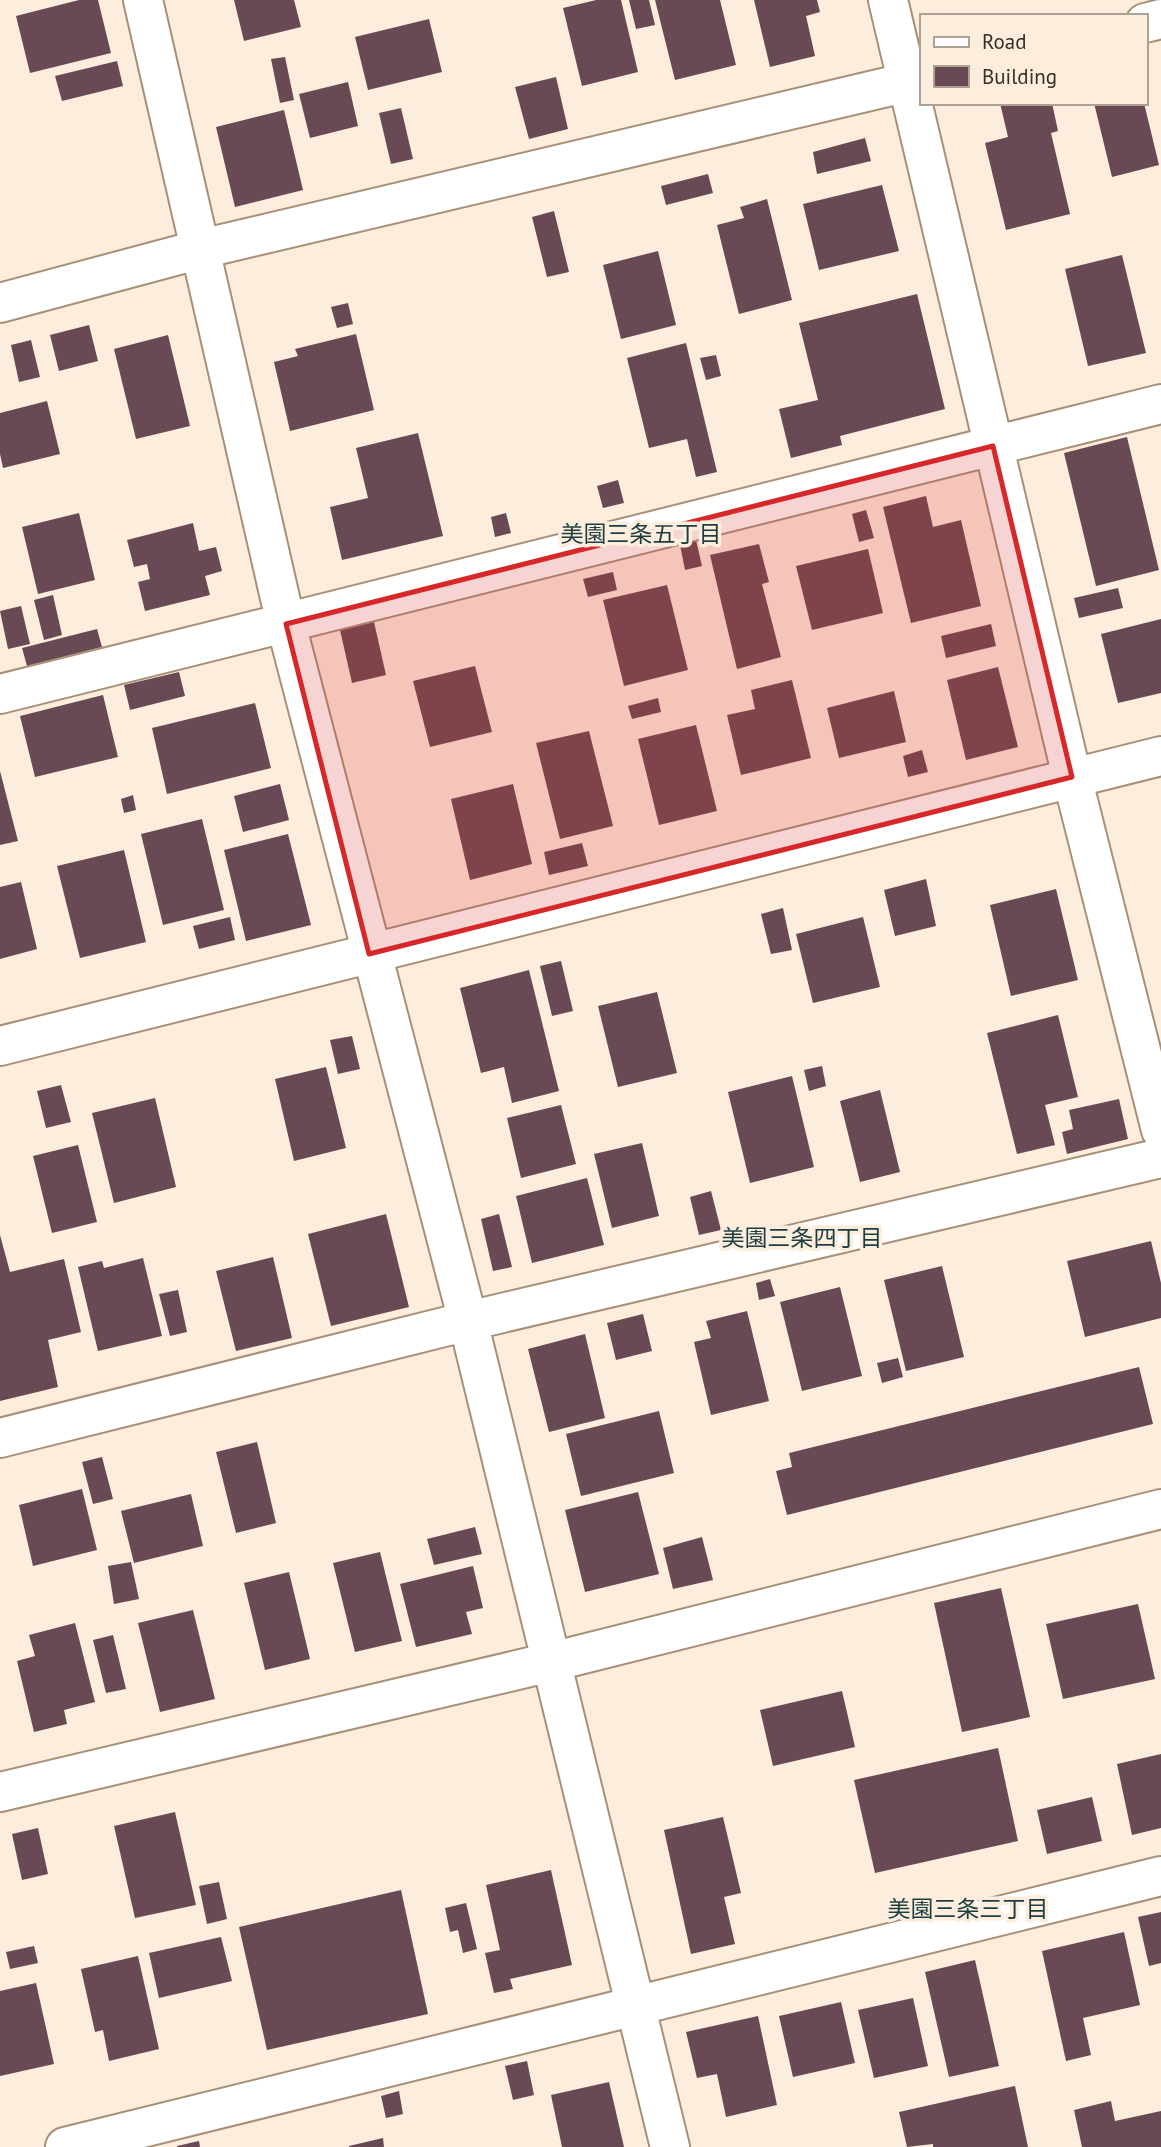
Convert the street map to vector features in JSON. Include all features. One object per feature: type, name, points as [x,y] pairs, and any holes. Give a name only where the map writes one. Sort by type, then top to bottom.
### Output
[{"type":"street","points":[[143,0],[286,624],[369,954],[468,1321],[670,2147]]},
{"type":"street","points":[[888,0],[915,80],[920,103]]},
{"type":"street","points":[[0,303],[201,249],[915,80]]},
{"type":"street","points":[[920,105],[993,446],[1072,777],[1161,1130]]},
{"type":"street","points":[[0,694],[1161,404]]},
{"type":"street","points":[[0,1046],[1161,756]]},
{"type":"street","points":[[0,1438],[468,1321],[1161,1158]]},
{"type":"street","points":[[0,1792],[551,1662],[1161,1509]]},
{"type":"street","points":[[65,2147],[1161,1875]]},
{"type":"highlighted area","points":[[993,446],[1072,777],[369,954],[286,624]]},
{"type":"building","points":[[79,0],[98,0],[111,53],[30,73],[16,16]]},
{"type":"building","points":[[234,0],[294,0],[301,27],[244,41]]},
{"type":"building","points":[[596,0],[621,0],[638,72],[582,86],[563,8]]},
{"type":"building","points":[[629,0],[649,0],[655,25],[636,29]]},
{"type":"building","points":[[655,0],[720,0],[736,65],[675,80]]},
{"type":"building","points":[[754,0],[817,0],[820,12],[806,16],[815,56],[770,67]]},
{"type":"building","points":[[429,19],[442,72],[368,90],[355,37]]},
{"type":"building","points":[[285,57],[294,100],[280,103],[271,59]]},
{"type":"building","points":[[117,61],[123,86],[62,101],[55,76]]},
{"type":"building","points":[[556,77],[568,129],[529,139],[515,87]]},
{"type":"building","points":[[348,82],[358,126],[310,138],[299,94]]},
{"type":"building","points":[[1000,105],[1052,105],[1058,131],[1051,133],[1070,214],[1006,230],[985,143],[1008,137]]},
{"type":"building","points":[[1094,105],[1144,105],[1159,165],[1112,177]]},
{"type":"building","points":[[401,108],[413,159],[391,164],[379,113]]},
{"type":"building","points":[[284,110],[303,190],[235,207],[216,127]]},
{"type":"building","points":[[865,138],[871,161],[817,174],[813,152]]},
{"type":"building","points":[[708,174],[713,193],[666,205],[661,186]]},
{"type":"building","points":[[882,185],[899,251],[819,270],[803,204]]},
{"type":"building","points":[[767,199],[792,300],[739,314],[717,225],[744,218],[740,207]]},
{"type":"building","points":[[554,211],[569,272],[547,277],[532,217]]},
{"type":"building","points":[[658,251],[676,325],[621,339],[603,265]]},
{"type":"building","points":[[1122,255],[1146,353],[1088,366],[1065,269]]},
{"type":"building","points":[[917,294],[945,409],[840,436],[842,445],[791,458],[779,409],[818,400],[799,323]]},
{"type":"building","points":[[348,303],[353,324],[337,328],[331,307]]},
{"type":"building","points":[[89,325],[98,361],[59,371],[50,335]]},
{"type":"building","points":[[356,334],[374,410],[290,431],[274,362],[298,356],[295,349]]},
{"type":"building","points":[[168,335],[190,426],[136,439],[114,349]]},
{"type":"building","points":[[31,340],[40,377],[19,382],[11,345]]},
{"type":"building","points":[[686,343],[717,472],[696,477],[687,439],[649,448],[627,358]]},
{"type":"building","points":[[716,355],[721,376],[706,380],[700,358]]},
{"type":"building","points":[[47,401],[60,454],[3,468],[0,454],[0,413]]},
{"type":"building","points":[[418,433],[443,536],[342,560],[330,507],[368,498],[356,448]]},
{"type":"building","points":[[1127,437],[1159,570],[1096,586],[1064,453]]},
{"type":"building","points":[[618,480],[624,503],[603,508],[597,486]]},
{"type":"building","points":[[926,496],[933,527],[961,520],[981,606],[911,623],[883,507]]},
{"type":"building","points":[[866,510],[874,538],[859,542],[852,514]]},
{"type":"building","points":[[79,513],[95,580],[38,594],[22,527]]},
{"type":"building","points":[[506,513],[511,533],[495,537],[491,517]]},
{"type":"building","points":[[193,523],[199,551],[216,547],[222,571],[205,576],[210,595],[145,611],[138,582],[150,579],[147,564],[134,567],[127,540]]},
{"type":"building","points":[[696,540],[702,566],[685,570],[680,545]]},
{"type":"building","points":[[759,544],[769,582],[762,584],[781,657],[737,669],[710,555]]},
{"type":"building","points":[[868,549],[883,613],[812,630],[796,566]]},
{"type":"building","points":[[613,572],[617,590],[588,597],[583,579]]},
{"type":"building","points":[[667,585],[688,670],[624,686],[603,600]]},
{"type":"building","points":[[1118,588],[1123,608],[1079,618],[1074,598]]},
{"type":"building","points":[[53,595],[62,635],[44,640],[34,600]]},
{"type":"building","points":[[21,606],[30,644],[8,649],[0,611]]},
{"type":"building","points":[[1161,619],[1161,693],[1118,703],[1101,634]]},
{"type":"building","points":[[374,622],[386,675],[352,683],[340,630]]},
{"type":"building","points":[[991,624],[996,646],[946,658],[941,636]]},
{"type":"building","points":[[97,629],[102,647],[27,666],[22,648]]},
{"type":"building","points":[[475,666],[492,732],[430,747],[413,681]]},
{"type":"building","points":[[998,667],[1018,747],[966,760],[947,680]]},
{"type":"building","points":[[179,672],[185,696],[130,710],[124,685]]},
{"type":"building","points":[[792,680],[811,758],[741,775],[727,715],[755,709],[751,690]]},
{"type":"building","points":[[894,691],[906,742],[839,758],[827,708]]},
{"type":"building","points":[[103,695],[118,757],[35,777],[20,716]]},
{"type":"building","points":[[658,698],[661,712],[632,719],[628,706]]},
{"type":"building","points":[[255,703],[271,768],[167,794],[152,728]]},
{"type":"building","points":[[696,725],[717,811],[659,825],[638,739]]},
{"type":"building","points":[[589,731],[613,826],[560,839],[536,743]]},
{"type":"building","points":[[922,750],[928,772],[908,777],[903,756]]},
{"type":"building","points":[[0,771],[18,841],[0,845]]},
{"type":"building","points":[[280,784],[289,820],[243,832],[234,796]]},
{"type":"building","points":[[513,784],[532,864],[470,880],[451,799]]},
{"type":"building","points":[[133,795],[136,810],[124,813],[121,799]]},
{"type":"building","points":[[202,819],[224,910],[163,925],[141,834]]},
{"type":"building","points":[[288,834],[311,925],[246,941],[224,850]]},
{"type":"building","points":[[582,843],[588,866],[549,875],[544,852]]},
{"type":"building","points":[[124,850],[146,942],[80,958],[57,866]]},
{"type":"building","points":[[926,879],[936,926],[895,936],[884,890]]},
{"type":"building","points":[[21,882],[37,949],[0,959],[0,887]]},
{"type":"building","points":[[1056,889],[1078,980],[1011,996],[990,905]]},
{"type":"building","points":[[783,908],[792,950],[771,954],[761,914]]},
{"type":"building","points":[[230,917],[235,940],[199,949],[193,926]]},
{"type":"building","points":[[863,917],[880,987],[813,1003],[796,934]]},
{"type":"building","points":[[561,961],[573,1011],[552,1016],[540,966]]},
{"type":"building","points":[[529,970],[559,1091],[512,1103],[504,1067],[481,1073],[460,988]]},
{"type":"building","points":[[657,992],[677,1073],[618,1087],[598,1006]]},
{"type":"building","points":[[1058,1015],[1078,1097],[1045,1105],[1055,1145],[1017,1154],[987,1033]]},
{"type":"building","points":[[352,1036],[360,1069],[338,1074],[330,1040]]},
{"type":"building","points":[[822,1066],[826,1086],[809,1091],[804,1070]]},
{"type":"building","points":[[326,1067],[346,1148],[294,1161],[275,1079]]},
{"type":"building","points":[[792,1076],[814,1167],[750,1183],[728,1092]]},
{"type":"building","points":[[61,1085],[71,1122],[46,1128],[37,1091]]},
{"type":"building","points":[[880,1090],[900,1172],[860,1182],[840,1101]]},
{"type":"building","points":[[155,1098],[176,1187],[114,1203],[92,1113]]},
{"type":"building","points":[[1119,1099],[1128,1139],[1067,1154],[1062,1132],[1073,1129],[1069,1110]]},
{"type":"building","points":[[561,1105],[576,1164],[521,1178],[507,1118]]},
{"type":"building","points":[[642,1143],[659,1216],[612,1228],[594,1154]]},
{"type":"building","points":[[78,1145],[97,1222],[52,1233],[33,1156]]},
{"type":"building","points":[[587,1178],[604,1245],[532,1263],[516,1196]]},
{"type":"building","points":[[711,1191],[721,1230],[699,1235],[690,1197]]},
{"type":"building","points":[[386,1214],[409,1307],[331,1326],[308,1234]]},
{"type":"building","points":[[499,1214],[512,1267],[493,1271],[481,1219]]},
{"type":"building","points":[[0,1235],[10,1272],[64,1259],[81,1332],[48,1340],[58,1387],[0,1401]]},
{"type":"building","points":[[1151,1241],[1161,1283],[1161,1318],[1085,1337],[1067,1261]]},
{"type":"building","points":[[273,1257],[292,1338],[236,1351],[216,1271]]},
{"type":"building","points":[[143,1258],[162,1336],[98,1351],[78,1267],[102,1261],[104,1268]]},
{"type":"building","points":[[942,1266],[964,1357],[906,1371],[884,1280]]},
{"type":"building","points":[[770,1279],[775,1296],[759,1300],[756,1283]]},
{"type":"building","points":[[840,1287],[862,1376],[802,1391],[780,1302]]},
{"type":"building","points":[[178,1290],[187,1332],[170,1336],[159,1294]]},
{"type":"building","points":[[747,1311],[769,1401],[711,1415],[694,1342],[711,1338],[706,1321]]},
{"type":"building","points":[[643,1314],[652,1351],[616,1360],[607,1323]]},
{"type":"building","points":[[585,1334],[605,1418],[549,1432],[528,1349]]},
{"type":"building","points":[[898,1358],[903,1377],[882,1383],[877,1363]]},
{"type":"building","points":[[1139,1367],[1153,1424],[787,1515],[776,1471],[792,1467],[789,1453]]},
{"type":"building","points":[[659,1411],[674,1473],[581,1496],[566,1434]]},
{"type":"building","points":[[257,1442],[276,1523],[236,1533],[216,1452]]},
{"type":"building","points":[[102,1457],[113,1499],[93,1504],[82,1462]]},
{"type":"building","points":[[82,1489],[97,1550],[33,1566],[19,1505]]},
{"type":"building","points":[[638,1492],[659,1574],[585,1592],[565,1510]]},
{"type":"building","points":[[191,1494],[203,1546],[134,1563],[121,1511]]},
{"type":"building","points":[[475,1527],[482,1554],[434,1565],[427,1539]]},
{"type":"building","points":[[702,1537],[713,1580],[673,1589],[663,1548]]},
{"type":"building","points":[[380,1552],[402,1641],[355,1652],[333,1563]]},
{"type":"building","points":[[131,1562],[139,1599],[114,1604],[108,1566]]},
{"type":"building","points":[[473,1566],[483,1608],[466,1612],[472,1634],[416,1647],[400,1584]]},
{"type":"building","points":[[289,1572],[310,1659],[265,1670],[244,1583]]},
{"type":"building","points":[[1001,1588],[1030,1717],[962,1732],[934,1603]]},
{"type":"building","points":[[1138,1604],[1155,1679],[1063,1699],[1046,1624]]},
{"type":"building","points":[[193,1610],[215,1699],[160,1712],[138,1623]]},
{"type":"building","points":[[75,1623],[95,1702],[64,1710],[67,1724],[34,1732],[17,1661],[35,1656],[29,1635]]},
{"type":"building","points":[[113,1635],[126,1689],[106,1693],[93,1640]]},
{"type":"building","points":[[842,1691],[855,1747],[773,1766],[760,1710]]},
{"type":"building","points":[[998,1748],[1018,1841],[875,1873],[854,1780]]},
{"type":"building","points":[[1161,1754],[1161,1828],[1132,1835],[1117,1764]]},
{"type":"building","points":[[1092,1797],[1102,1841],[1047,1854],[1037,1810]]},
{"type":"building","points":[[175,1812],[196,1905],[135,1918],[114,1826]]},
{"type":"building","points":[[723,1817],[741,1893],[724,1897],[735,1944],[691,1954],[664,1830]]},
{"type":"building","points":[[38,1828],[48,1874],[22,1880],[12,1834]]},
{"type":"building","points":[[551,1870],[572,1965],[510,1979],[513,1989],[494,1993],[485,1953],[500,1950],[486,1885]]},
{"type":"building","points":[[219,1882],[227,1919],[207,1924],[199,1886]]},
{"type":"building","points":[[401,1890],[428,2014],[267,2050],[239,1927]]},
{"type":"building","points":[[466,1903],[477,1949],[463,1953],[458,1930],[450,1932],[445,1908]]},
{"type":"building","points":[[1161,1912],[1161,1963],[1149,1966],[1138,1917]]},
{"type":"building","points":[[1124,1932],[1140,2005],[1083,2018],[1091,2055],[1066,2061],[1042,1951]]},
{"type":"building","points":[[221,1937],[232,1981],[159,1998],[149,1953]]},
{"type":"building","points":[[34,1946],[38,1963],[10,1969],[6,1952]]},
{"type":"building","points":[[138,1956],[159,2049],[109,2061],[103,2030],[95,2032],[81,1969]]},
{"type":"building","points":[[975,1960],[999,2066],[949,2077],[925,1972]]},
{"type":"building","points":[[36,1983],[54,2064],[0,2076],[0,1991]]},
{"type":"building","points":[[913,1998],[928,2066],[874,2078],[858,2010]]},
{"type":"building","points":[[841,2002],[855,2063],[793,2077],[779,2016]]},
{"type":"building","points":[[758,2016],[777,2105],[726,2117],[717,2074],[697,2078],[686,2032]]},
{"type":"building","points":[[527,2061],[534,2095],[513,2100],[505,2066]]},
{"type":"building","points":[[609,2082],[624,2147],[562,2147],[551,2095]]},
{"type":"building","points":[[1015,2086],[1028,2147],[933,2147],[933,2144],[907,2147],[899,2112]]},
{"type":"building","points":[[399,2091],[403,2114],[386,2118],[381,2096]]},
{"type":"building","points":[[1111,2101],[1115,2121],[1161,2111],[1161,2147],[1082,2147],[1074,2110]]},
{"type":"building","points":[[383,2138],[384,2147],[349,2147],[349,2146]]},
{"type":"building","points":[[199,2141],[200,2147],[177,2147],[177,2146]]},
{"type":"district","name":"美園三条五丁目","points":[[641,533]]},
{"type":"district","name":"美園三条四丁目","points":[[802,1237]]},
{"type":"district","name":"美園三条三丁目","points":[[968,1908]]}]
